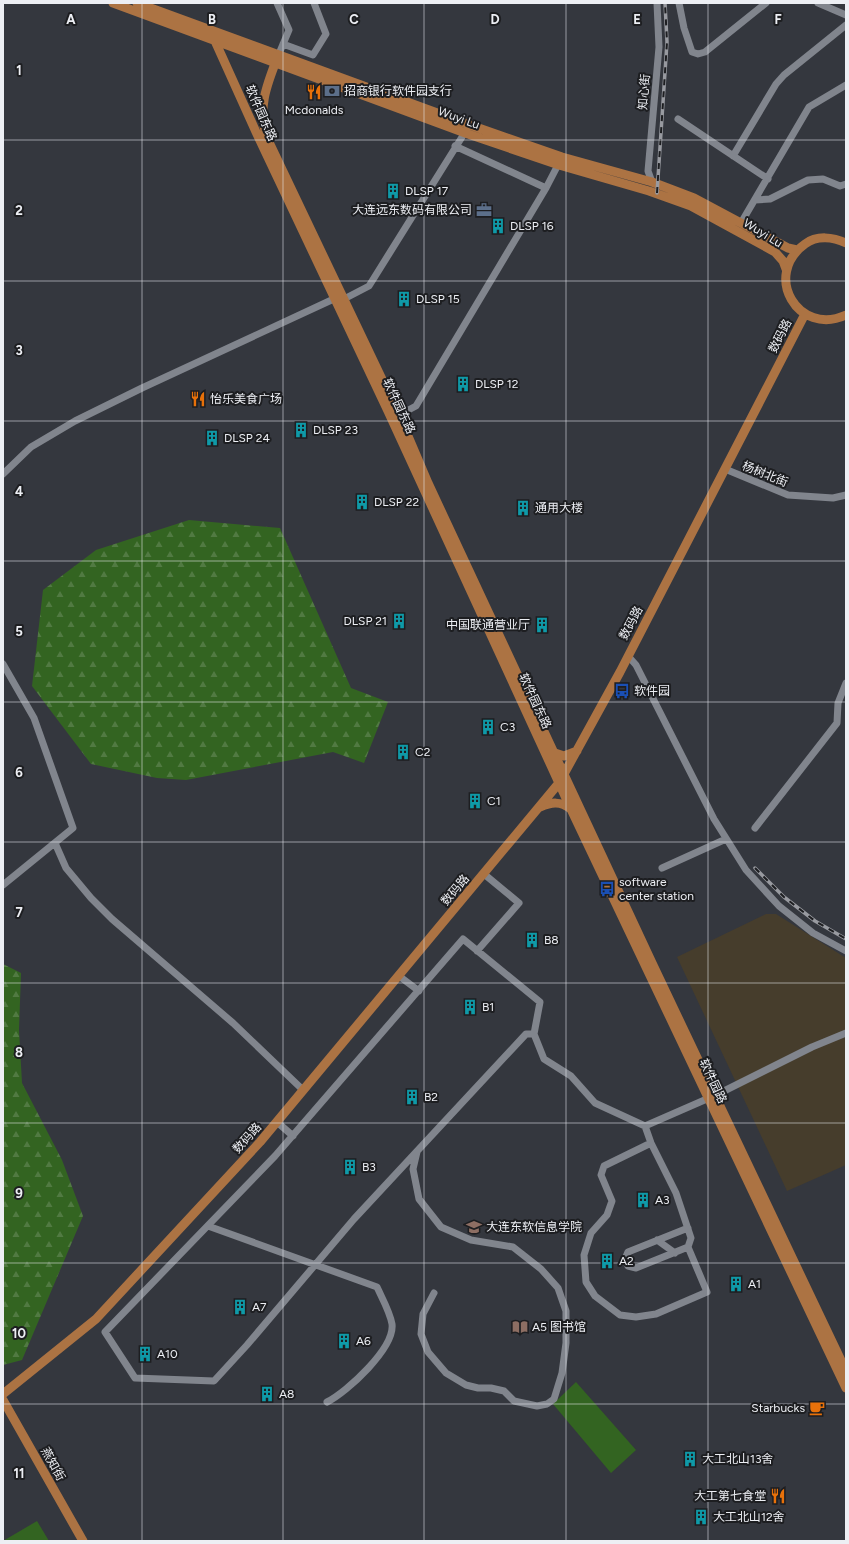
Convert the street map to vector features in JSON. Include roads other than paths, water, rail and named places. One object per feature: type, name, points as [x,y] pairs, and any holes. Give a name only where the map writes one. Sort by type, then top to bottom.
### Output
[{"type":"main road","name":"Wuyi Lu","points":[[112,3],[215,41],[276,59],[470,125],[560,161],[652,182],[694,198],[788,248],[797,250]]},
{"type":"main road","name":"Wuyi Lu","points":[[137,3],[463,132],[560,161],[691,206],[775,252],[786,269]]},
{"type":"main road","name":"软件园东路","points":[[215,41],[256,132],[399,415],[428,483],[565,774]]},
{"type":"main road","name":"软件园东路","points":[[276,59],[262,109],[264,129],[559,783]]},
{"type":"main road","points":[[845,317],[825,320],[805,314],[795,306],[789,295],[786,282],[786,269],[797,250],[809,241],[823,238],[837,239],[846,243]]},
{"type":"main road","name":"数码路","points":[[3,1394],[96,1319],[277,1122],[559,783],[578,751],[628,656],[805,314]]},
{"type":"main road","points":[[555,753],[564,756],[578,751]]},
{"type":"main road","name":"软件园路","points":[[565,774],[846,1388]]},
{"type":"main road","name":"软件园路","points":[[559,783],[846,1371]]},
{"type":"main road","points":[[539,808],[557,802],[572,809]]},
{"type":"main road","name":"燕知街","points":[[3,1400],[82,1541]]},
{"type":"street","points":[[276,59],[289,30],[278,3]]},
{"type":"street","points":[[283,44],[313,55],[326,34],[314,3]]},
{"type":"street","name":"知心街","points":[[652,182],[648,171],[659,47],[658,3]]},
{"type":"street","points":[[679,3],[689,44],[692,52],[698,54],[705,52],[766,3]]},
{"type":"street","points":[[818,3],[846,15]]},
{"type":"street","points":[[733,156],[776,84],[784,75],[846,25]]},
{"type":"street","points":[[741,223],[809,107],[846,85]]},
{"type":"street","points":[[678,119],[768,178]]},
{"type":"street","points":[[3,474],[31,447],[75,421],[142,388],[340,297],[370,286],[463,132],[470,125]]},
{"type":"street","points":[[455,146],[546,188]]},
{"type":"street","points":[[399,415],[416,406],[546,188],[560,161]]},
{"type":"street","points":[[755,200],[770,199],[808,180],[823,180],[840,186],[846,184]]},
{"type":"street","name":"杨树北街","points":[[725,469],[788,495],[833,498],[846,495]]},
{"type":"street","points":[[628,656],[636,665],[707,805],[726,839],[746,870],[779,906],[813,932],[846,951]]},
{"type":"street","points":[[3,664],[34,718],[73,828],[3,886]]},
{"type":"street","points":[[755,828],[838,723],[838,703],[846,684]]},
{"type":"street","points":[[662,868],[726,839]]},
{"type":"street","points":[[55,843],[66,868],[91,898],[112,919],[233,1023],[303,1090]]},
{"type":"street","points":[[477,951],[519,903],[484,874]]},
{"type":"street","points":[[534,1034],[526,1034],[354,1219],[214,1381],[135,1378],[106,1332],[292,1136],[464,939],[540,1002],[534,1034],[544,1059],[571,1076],[596,1103],[645,1126],[651,1143],[676,1193],[691,1238],[688,1247],[707,1292],[656,1314],[636,1317],[620,1315],[595,1296],[586,1282],[584,1255],[591,1233],[607,1214],[612,1201],[601,1175],[604,1166],[651,1143]]},
{"type":"street","points":[[399,976],[419,991]]},
{"type":"street","points":[[645,1126],[712,1096],[812,1047],[846,1033]]},
{"type":"street","points":[[277,1122],[292,1136]]},
{"type":"street","points":[[417,1152],[413,1169],[419,1199],[441,1227],[471,1240],[513,1247],[541,1269],[558,1288],[566,1311],[566,1343],[562,1373],[554,1399],[547,1404],[537,1406],[522,1403],[514,1401],[504,1392],[492,1388],[472,1386],[446,1373],[428,1352],[421,1334],[423,1314],[434,1293]]},
{"type":"street","points":[[208,1226],[377,1287],[392,1324],[392,1332],[389,1341],[370,1366],[339,1396],[327,1402]]},
{"type":"street","points":[[688,1228],[628,1252],[625,1259],[628,1266],[636,1268],[688,1247]]},
{"type":"street","points":[[657,1240],[675,1253]]},
{"type":"railway","points":[[657,193],[667,42],[665,3]]},
{"type":"railway","points":[[755,868],[784,897],[815,921],[846,939]]},
{"type":"place","name":"招商银行软件园支行","points":[[332,91]]},
{"type":"place","name":"Mcdonalds","points":[[314,92]]},
{"type":"place","name":"DLSP 17","points":[[393,191]]},
{"type":"place","name":"大连远东数码有限公司","points":[[484,210]]},
{"type":"place","name":"DLSP 16","points":[[498,226]]},
{"type":"place","name":"DLSP 15","points":[[404,299]]},
{"type":"place","name":"DLSP 12","points":[[463,384]]},
{"type":"place","name":"怡乐美食广场","points":[[198,399]]},
{"type":"place","name":"DLSP 23","points":[[301,430]]},
{"type":"place","name":"DLSP 24","points":[[212,438]]},
{"type":"place","name":"DLSP 22","points":[[362,502]]},
{"type":"place","name":"通用大楼","points":[[523,508]]},
{"type":"place","name":"DLSP 21","points":[[399,621]]},
{"type":"place","name":"中国联通营业厅","points":[[542,625]]},
{"type":"place","name":"软件园","points":[[622,691]]},
{"type":"place","name":"C3","points":[[488,727]]},
{"type":"place","name":"C2","points":[[403,752]]},
{"type":"place","name":"C1","points":[[475,801]]},
{"type":"place","name":"software center station","points":[[607,889]]},
{"type":"place","name":"B8","points":[[532,940]]},
{"type":"place","name":"B1","points":[[470,1007]]},
{"type":"place","name":"B2","points":[[412,1097]]},
{"type":"place","name":"B3","points":[[350,1167]]},
{"type":"place","name":"A3","points":[[643,1200]]},
{"type":"place","name":"大连东软信息学院","points":[[474,1227]]},
{"type":"place","name":"A2","points":[[607,1261]]},
{"type":"place","name":"A1","points":[[736,1284]]},
{"type":"place","name":"A7","points":[[240,1307]]},
{"type":"place","name":"A5 图书馆","points":[[520,1327]]},
{"type":"place","name":"A6","points":[[344,1341]]},
{"type":"place","name":"A10","points":[[145,1354]]},
{"type":"place","name":"A8","points":[[267,1394]]},
{"type":"place","name":"Starbucks","points":[[817,1408]]},
{"type":"place","name":"大工北山13舍","points":[[690,1459]]},
{"type":"place","name":"大工第七食堂","points":[[778,1496]]},
{"type":"place","name":"大工北山12舍","points":[[701,1517]]}]
